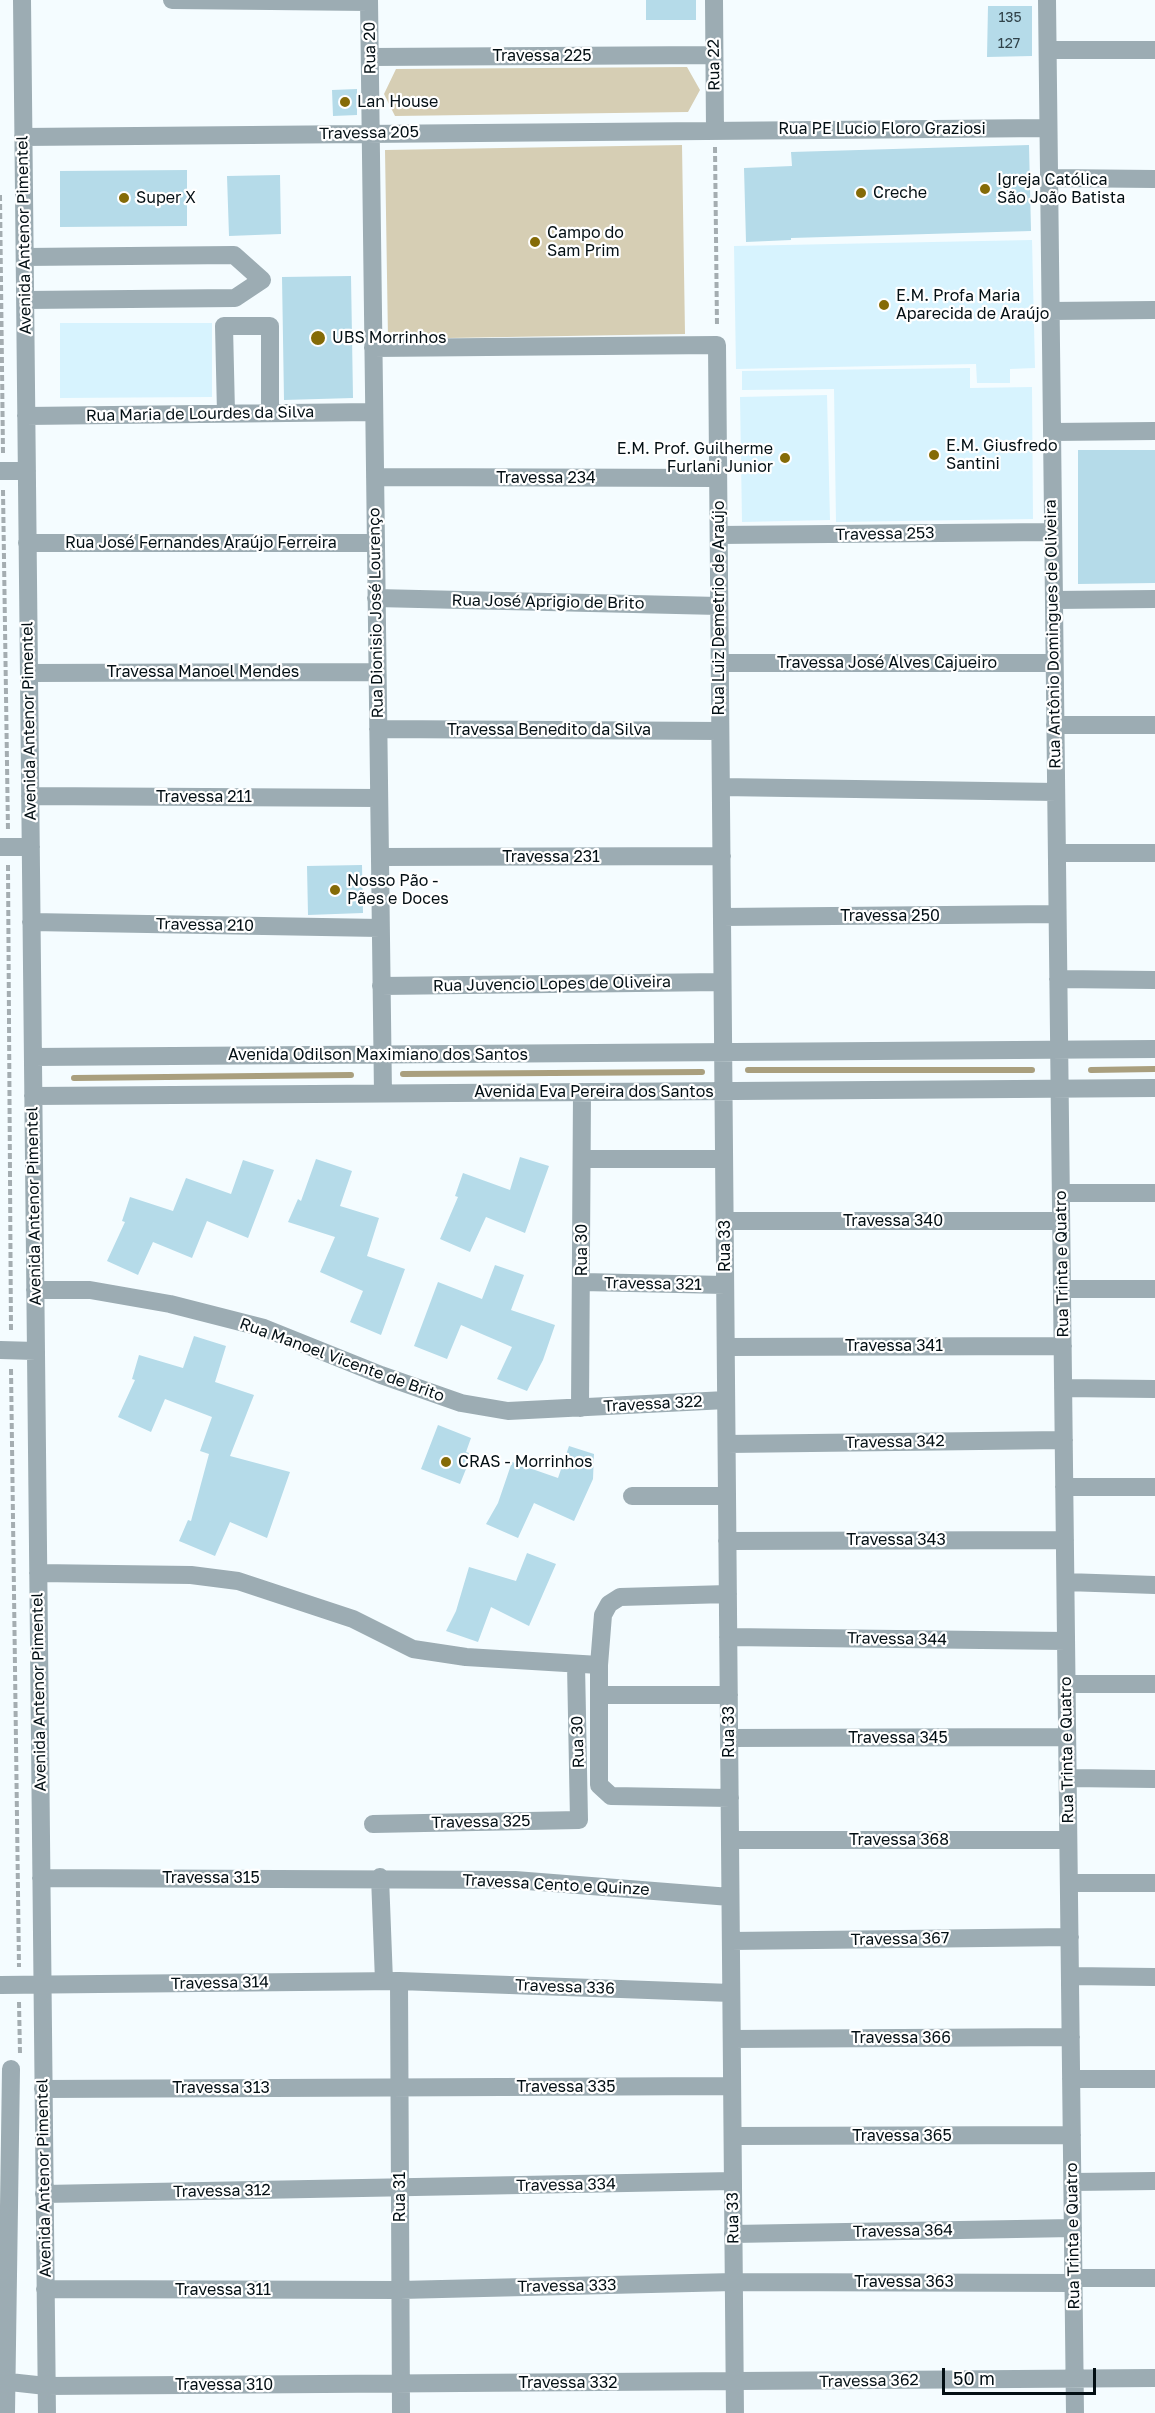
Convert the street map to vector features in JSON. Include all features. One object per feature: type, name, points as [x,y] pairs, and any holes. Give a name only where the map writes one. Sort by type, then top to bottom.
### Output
[{"type":"street","name":"Avenida Antenor Pimentel","points":[[22,0],[47,2413]]},
{"type":"street","points":[[171,0],[369,1]]},
{"type":"street","name":"Rua 22","points":[[714,0],[715,130]]},
{"type":"street","name":"Rua Antônio Domingues de Oliveira","points":[[1047,0],[1051,532],[1054,600],[1060,1088]]},
{"type":"street","name":"Rua 20","points":[[369,1],[371,133]]},
{"type":"street","points":[[1047,50],[1155,50]]},
{"type":"street","name":"Travessa 225","points":[[371,57],[714,55]]},
{"type":"street","name":"Rua PE Lucio Floro Graziosi","points":[[715,130],[1048,128]]},
{"type":"street","name":"Travessa 205","points":[[23,137],[715,130]]},
{"type":"street","name":"Rua Dionisio José Lourenço","points":[[371,133],[383,1093]]},
{"type":"street","points":[[1049,178],[1155,179]]},
{"type":"street","points":[[25,257],[234,255],[262,280],[235,298],[26,300]]},
{"type":"street","points":[[1050,311],[1155,310]]},
{"type":"street","points":[[226,413],[224,326],[270,326],[270,412]]},
{"type":"street","points":[[373,348],[717,345]]},
{"type":"street","name":"Rua Luiz Demetrio de Araújo","points":[[717,345],[723,1051]]},
{"type":"street","name":"Rua Maria de Lourdes da Silva","points":[[26,416],[374,412]]},
{"type":"street","points":[[1052,432],[1155,431]]},
{"type":"street","points":[[2,471],[27,471]]},
{"type":"street","name":"Travessa 234","points":[[375,477],[718,478]]},
{"type":"street","name":"Travessa 253","points":[[719,536],[1051,532]]},
{"type":"street","name":"Rua José Fernandes Araújo Ferreira","points":[[27,543],[376,543]]},
{"type":"street","name":"Rua José Aprigio de Brito","points":[[376,598],[719,606]]},
{"type":"street","points":[[1054,600],[1155,599]]},
{"type":"street","name":"Travessa José Alves Cajueiro","points":[[720,663],[1054,663]]},
{"type":"street","name":"Travessa Manoel Mendes","points":[[29,673],[377,672]]},
{"type":"street","points":[[1055,725],[1155,725]]},
{"type":"street","name":"Travessa Benedito da Silva","points":[[378,729],[720,731]]},
{"type":"street","points":[[721,787],[1056,792]]},
{"type":"street","name":"Travessa 211","points":[[30,796],[379,798]]},
{"type":"street","points":[[4,847],[30,847]]},
{"type":"street","points":[[1057,853],[1155,853]]},
{"type":"street","name":"Travessa 231","points":[[380,857],[722,856]]},
{"type":"street","name":"Travessa 250","points":[[722,917],[1057,914]]},
{"type":"street","name":"Travessa 210","points":[[31,922],[380,928]]},
{"type":"street","points":[[1058,979],[1155,980]]},
{"type":"street","name":"Rua Juvencio Lopes de Oliveira","points":[[381,987],[723,982]]},
{"type":"street","points":[[723,1051],[1155,1048]]},
{"type":"street","name":"Avenida Odilson Maximiano dos Santos","points":[[33,1057],[723,1051]]},
{"type":"street","name":"Rua 33","points":[[723,1051],[735,2413]]},
{"type":"street","name":"Rua Trinta e Quatro","points":[[1060,1088],[1076,2413]]},
{"type":"street","name":"Avenida Eva Pereira dos Santos","points":[[33,1096],[1155,1088]]},
{"type":"street","name":"Rua 30","points":[[580,1408],[582,1092]]},
{"type":"street","points":[[582,1159],[724,1159]]},
{"type":"street","points":[[1061,1193],[1155,1193]]},
{"type":"street","name":"Travessa 340","points":[[725,1221],[1061,1221]]},
{"type":"street","name":"Travessa 321","points":[[582,1282],[725,1285]]},
{"type":"street","points":[[1062,1289],[1155,1289]]},
{"type":"street","name":"Rua Manoel Vicente de Brito","points":[[35,1290],[90,1290],[170,1304],[264,1328],[381,1375],[461,1403],[508,1411],[580,1408]]},
{"type":"street","name":"Travessa 341","points":[[726,1347],[1063,1346]]},
{"type":"street","points":[[6,1350],[36,1351]]},
{"type":"street","points":[[1063,1388],[1155,1389]]},
{"type":"street","name":"Travessa 322","points":[[580,1408],[726,1400]]},
{"type":"street","name":"Travessa 342","points":[[726,1444],[1064,1440]]},
{"type":"street","points":[[1064,1487],[1155,1487]]},
{"type":"street","points":[[632,1496],[727,1496]]},
{"type":"street","name":"Travessa 343","points":[[727,1541],[1065,1540]]},
{"type":"street","points":[[38,1573],[191,1575],[238,1581],[353,1619],[413,1649],[466,1658],[599,1665]]},
{"type":"street","points":[[1065,1582],[1155,1585]]},
{"type":"street","points":[[728,1594],[620,1597],[609,1604],[603,1615],[599,1695],[600,1785],[603,1791],[611,1796],[730,1798]]},
{"type":"street","name":"Travessa 344","points":[[728,1636],[1066,1641]]},
{"type":"street","name":"Rua 30","points":[[576,1664],[579,1821]]},
{"type":"street","points":[[1066,1684],[1155,1684]]},
{"type":"street","points":[[599,1695],[729,1695]]},
{"type":"street","name":"Travessa 345","points":[[729,1738],[1067,1737]]},
{"type":"street","points":[[1068,1778],[1155,1779]]},
{"type":"street","name":"Travessa 325","points":[[378,1824],[579,1821]]},
{"type":"street","name":"Travessa 368","points":[[730,1840],[1068,1840]]},
{"type":"street","name":"Travessa 315","points":[[41,1878],[380,1877]]},
{"type":"street","name":"Travessa Cento e Quinze","points":[[380,1877],[515,1880],[730,1897]]},
{"type":"street","name":"Rua 31","points":[[380,1877],[399,2087],[401,2413]]},
{"type":"street","points":[[1069,1883],[1155,1883]]},
{"type":"street","name":"Travessa 367","points":[[731,1941],[1070,1937]]},
{"type":"street","points":[[1070,1976],[1155,1977]]},
{"type":"street","name":"Travessa 314","points":[[0,1985],[391,1981]]},
{"type":"street","name":"Travessa 336","points":[[391,1981],[731,1993]]},
{"type":"street","name":"Travessa 366","points":[[732,2039],[1071,2037]]},
{"type":"street","points":[[6,2413],[3,2381],[5,2174],[10,2069],[43,2069]]},
{"type":"street","points":[[1071,2079],[1155,2079]]},
{"type":"street","name":"Travessa 335","points":[[399,2087],[732,2086]]},
{"type":"street","name":"Travessa 313","points":[[43,2089],[399,2087]]},
{"type":"street","name":"Travessa 365","points":[[733,2136],[1072,2135]]},
{"type":"street","name":"Travessa 334","points":[[400,2188],[733,2181]]},
{"type":"street","points":[[1072,2182],[1155,2181]]},
{"type":"street","name":"Travessa 312","points":[[44,2194],[400,2188]]},
{"type":"street","name":"Travessa 364","points":[[733,2234],[1073,2228]]},
{"type":"street","name":"Travessa 363","points":[[734,2282],[1074,2281],[1155,2278]]},
{"type":"street","name":"Travessa 333","points":[[400,2290],[734,2282]]},
{"type":"street","name":"Travessa 311","points":[[45,2289],[400,2290]]},
{"type":"street","name":"Travessa 362","points":[[735,2383],[1155,2378]]},
{"type":"street","name":"Travessa 310","points":[[3,2381],[46,2386],[401,2384]]},
{"type":"street","name":"Travessa 332","points":[[401,2384],[735,2383]]},
{"type":"path","points":[[715,130],[717,345]]},
{"type":"path","points":[[0,195],[6,1350],[19,1985],[10,2069]]},
{"type":"shaded area","points":[[687,67],[700,90],[688,112],[395,116],[384,94],[396,69]]},
{"type":"shaded area","name":"Campo do Sam Prim","points":[[682,145],[685,334],[388,339],[385,150]]},
{"type":"shaded area","name":"E.M. Profª Maria Aparecida de Araújo","points":[[1032,240],[1035,368],[1010,369],[1010,383],[977,383],[976,364],[736,369],[734,246]]},
{"type":"shaded area","points":[[60,323],[212,323],[212,397],[60,398]]},
{"type":"shaded area","name":"E.M. Giusfredo Santini","points":[[970,368],[970,388],[1032,387],[1033,519],[836,522],[834,389],[742,390],[742,371]]},
{"type":"shaded area","name":"E.M. Prof. Guilherme Furlani Junior","points":[[827,395],[830,520],[742,522],[740,397]]},
{"type":"building","points":[[646,0],[696,0],[696,20],[646,20]]},
{"type":"building","points":[[988,6],[1032,6],[1032,56],[987,57]]},
{"type":"building","name":"Lan House","points":[[357,89],[357,115],[333,116],[332,90]]},
{"type":"building","points":[[1029,145],[1031,231],[791,238],[791,240],[746,242],[744,168],[792,166],[791,152]]},
{"type":"building","name":"Super X","points":[[187,170],[187,226],[60,227],[60,171]]},
{"type":"building","points":[[280,175],[281,234],[229,236],[227,176]]},
{"type":"building","name":"UBS Morrinhos","points":[[351,276],[353,398],[284,400],[282,277]]},
{"type":"building","points":[[1078,450],[1155,450],[1155,583],[1078,584]]},
{"type":"building","name":"Nosso Pão - Pães e Doces","points":[[362,865],[363,913],[308,915],[307,866]]},
{"type":"building","points":[[520,1157],[549,1166],[525,1233],[486,1217],[470,1252],[440,1239],[458,1197],[455,1196],[463,1173],[510,1190]]},
{"type":"building","points":[[316,1159],[352,1171],[340,1206],[379,1218],[367,1256],[405,1269],[381,1335],[350,1322],[363,1291],[320,1272],[335,1237],[288,1222],[298,1199],[301,1201]]},
{"type":"building","points":[[243,1160],[274,1170],[248,1238],[207,1221],[192,1258],[153,1242],[138,1275],[107,1261],[125,1222],[122,1221],[130,1197],[173,1211],[186,1178],[231,1194]]},
{"type":"building","points":[[495,1265],[524,1275],[511,1310],[555,1325],[543,1360],[527,1391],[497,1379],[512,1347],[461,1325],[447,1359],[414,1346],[438,1282],[482,1299]]},
{"type":"building","points":[[194,1336],[226,1346],[215,1382],[254,1395],[230,1456],[290,1472],[267,1538],[230,1522],[215,1556],[179,1541],[188,1520],[191,1521],[209,1454],[200,1451],[212,1417],[165,1399],[151,1432],[118,1417],[135,1380],[132,1379],[139,1355],[183,1368]]},
{"type":"building","name":"CRAS - Morrinhos","points":[[438,1425],[471,1438],[466,1452],[472,1454],[460,1484],[421,1469]]},
{"type":"building","points":[[569,1446],[594,1454],[593,1479],[574,1521],[534,1503],[518,1538],[486,1524],[498,1503],[512,1462],[558,1478]]},
{"type":"building","points":[[527,1553],[556,1564],[529,1626],[491,1607],[478,1642],[446,1631],[456,1611],[469,1567],[516,1581]]},
{"type":"waterway","points":[[1091,1070],[1155,1069]]},
{"type":"waterway","points":[[748,1070],[1032,1070]]},
{"type":"waterway","points":[[403,1074],[702,1072]]},
{"type":"waterway","points":[[74,1078],[351,1075]]},
{"type":"place","name":"Lan House","points":[[345,102]]},
{"type":"place","name":"Igreja Católica São João Batista","points":[[985,189]]},
{"type":"place","name":"Creche","points":[[861,193]]},
{"type":"place","name":"Super X","points":[[124,198]]},
{"type":"place","name":"Campo do Sam Prim","points":[[535,242]]},
{"type":"place","name":"E.M. Profª Maria Aparecida de Araújo","points":[[884,305]]},
{"type":"place","name":"UBS Morrinhos","points":[[318,338]]},
{"type":"place","name":"E.M. Giusfredo Santini","points":[[934,455]]},
{"type":"place","name":"E.M. Prof. Guilherme Furlani Junior","points":[[785,458]]},
{"type":"place","name":"Nosso Pão - Pães e Doces","points":[[335,890]]},
{"type":"place","name":"CRAS - Morrinhos","points":[[446,1462]]}]
